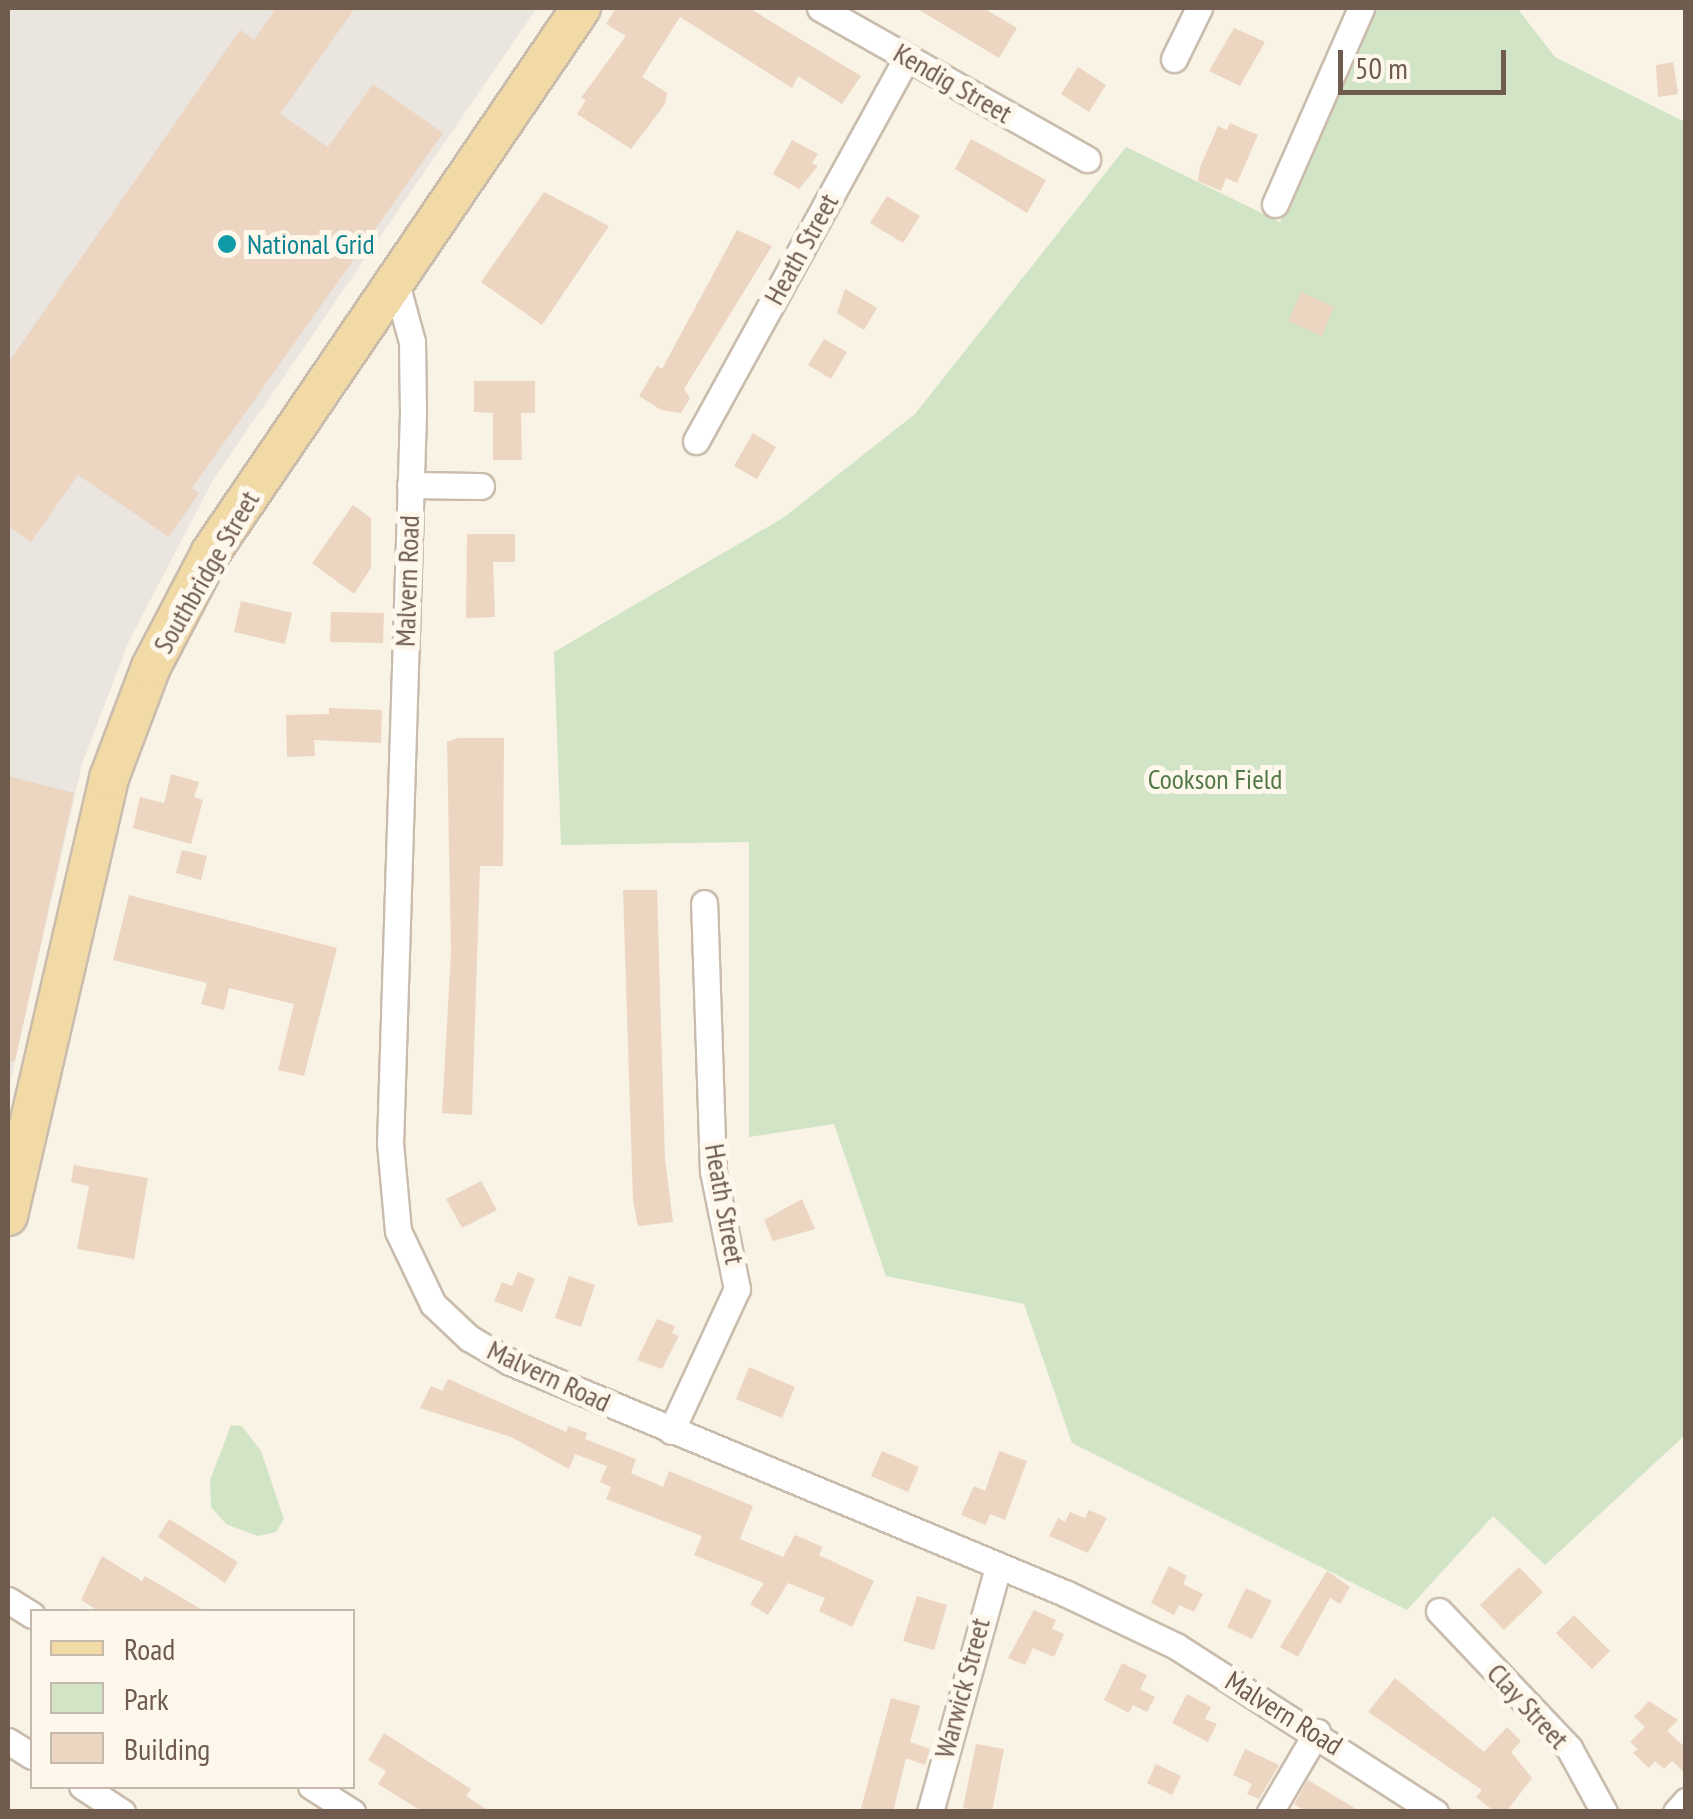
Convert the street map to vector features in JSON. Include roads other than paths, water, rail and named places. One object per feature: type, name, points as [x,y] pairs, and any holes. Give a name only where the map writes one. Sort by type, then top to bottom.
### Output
[{"type":"main road","name":"Southbridge Street","points":[[8,1216],[105,793],[135,704],[212,552],[582,8]]},
{"type":"street","name":"Kendig Street","points":[[820,8],[1087,159]]},
{"type":"street","points":[[1174,59],[1199,8]]},
{"type":"street","points":[[1276,204],[1361,8]]},
{"type":"street","name":"Heath Street","points":[[696,442],[907,57]]},
{"type":"street","name":"Malvern Road","points":[[396,283],[412,342],[390,1143],[398,1231],[432,1304],[469,1338],[671,1431],[998,1566],[1176,1646],[1317,1732],[1434,1812]]},
{"type":"street","points":[[410,485],[481,486]]},
{"type":"street","name":"Heath Street","points":[[671,1431],[737,1290],[714,1171],[704,903]]},
{"type":"street","name":"Warwick Street","points":[[930,1812],[998,1566]]},
{"type":"street","points":[[8,1600],[30,1614]]},
{"type":"street","name":"Clay Street","points":[[1439,1611],[1569,1748],[1604,1812]]},
{"type":"street","points":[[1270,1812],[1317,1732]]},
{"type":"street","points":[[8,1741],[30,1755]]},
{"type":"street","points":[[87,1789],[122,1812]]},
{"type":"street","points":[[316,1789],[352,1812]]},
{"type":"street","points":[[1676,1812],[1686,1801]]},
{"type":"place","name":"National Grid","points":[[227,244]]},
{"type":"park label","name":"Cookson Field","points":[[1215,779]]}]
